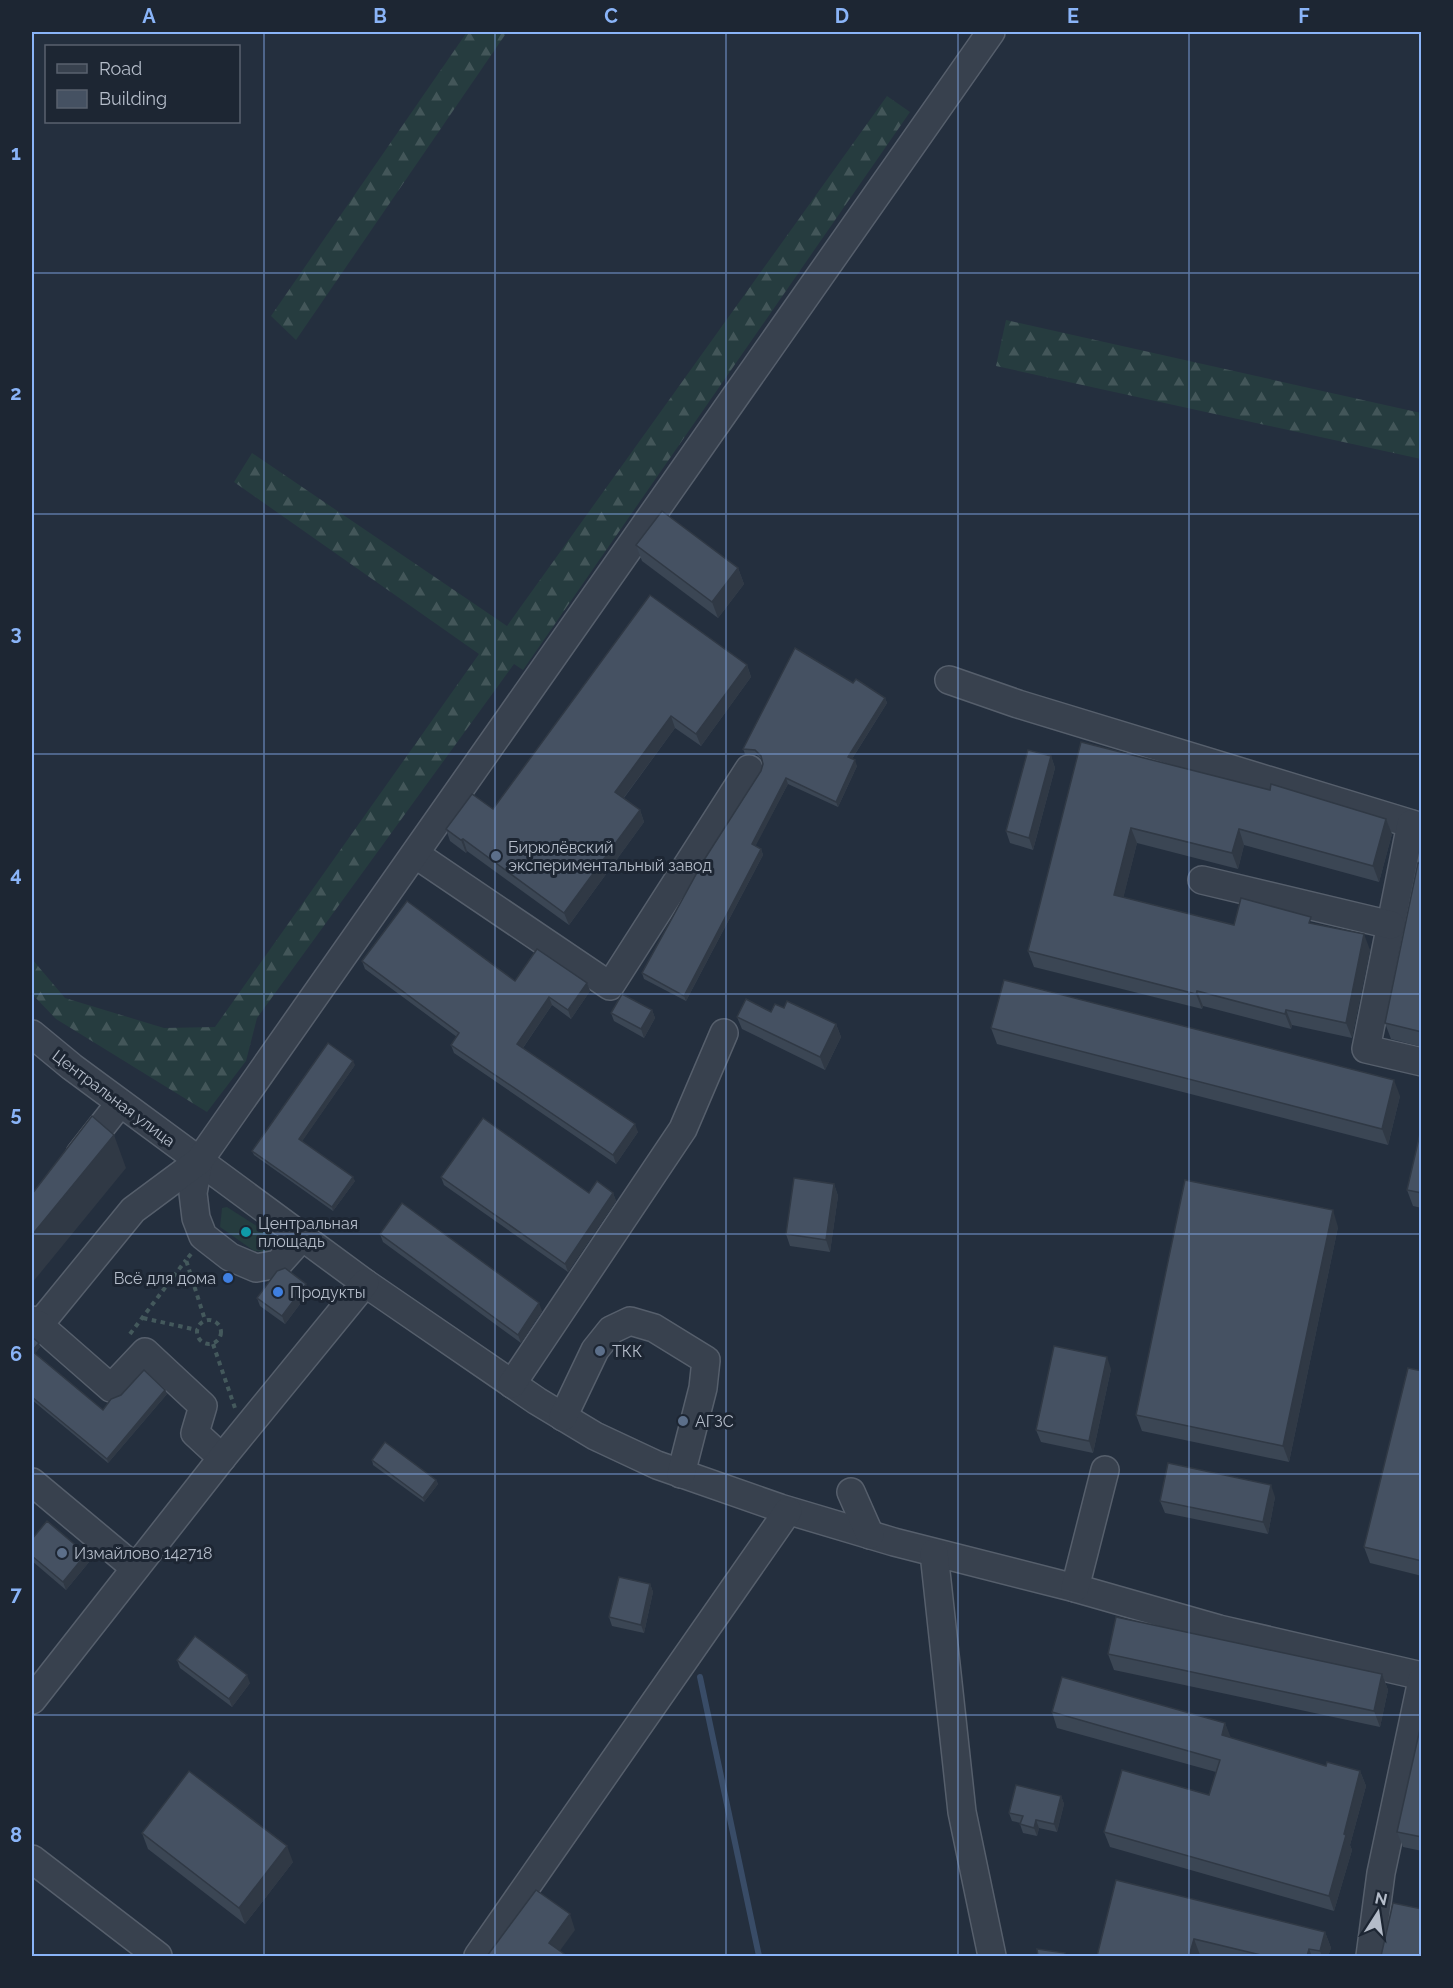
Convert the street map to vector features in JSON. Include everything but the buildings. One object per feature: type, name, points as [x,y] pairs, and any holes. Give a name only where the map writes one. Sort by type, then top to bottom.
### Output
[{"type":"street","points":[[222,1458],[195,1433],[203,1406],[145,1352],[111,1388],[35,1323],[134,1210],[199,1161],[992,32]]},
{"type":"street","points":[[949,680],[1018,704],[1416,826],[1391,925],[1366,1049],[1422,1062]]},
{"type":"street","points":[[415,854],[610,986],[749,769]]},
{"type":"street","points":[[1202,880],[1391,925]]},
{"type":"street","points":[[512,1384],[683,1128],[724,1033]]},
{"type":"street","name":"Центральная улица","points":[[32,1034],[120,1103],[365,1283],[563,1417],[622,1449],[681,1474],[870,1535],[1075,1587],[1219,1629],[1422,1678]]},
{"type":"street","points":[[68,1170],[120,1103]]},
{"type":"street","points":[[199,1161],[193,1193],[196,1218],[203,1236],[230,1257],[256,1268],[278,1264],[302,1237]]},
{"type":"street","points":[[32,1700],[243,1431],[365,1283]]},
{"type":"street","points":[[563,1417],[595,1350],[611,1330],[630,1322],[654,1328],[706,1360],[703,1388],[681,1474]]},
{"type":"street","points":[[1075,1587],[1105,1470]]},
{"type":"street","points":[[32,1482],[135,1568]]},
{"type":"street","points":[[851,1492],[870,1535]]},
{"type":"street","points":[[478,1956],[788,1510]]},
{"type":"street","points":[[934,1553],[962,1812],[992,1956]]},
{"type":"street","points":[[1370,1956],[1381,1874],[1422,1678]]},
{"type":"street","points":[[32,1859],[158,1956]]},
{"type":"path","points":[[145,1352],[129,1335],[203,1236]]},
{"type":"path","points":[[186,1260],[205,1320]]},
{"type":"path","points":[[143,1318],[197,1330]]},
{"type":"path","points":[[205,1320],[215,1321],[221,1329],[220,1338],[213,1344],[203,1344],[197,1336],[197,1330],[205,1320]]},
{"type":"path","points":[[213,1344],[243,1431]]},
{"type":"green space","points":[[467,32],[507,32],[296,340],[271,316]]},
{"type":"green space","points":[[887,96],[910,112],[523,670],[514,664],[257,1018],[246,1061],[207,1112],[56,1019],[32,994],[32,959],[65,998],[164,1028],[215,1027],[479,654],[234,482],[252,453],[507,626]]},
{"type":"green space","points":[[1006,320],[1421,413],[1421,459],[996,366]]},
{"type":"green space","name":"Центральная площадь","points":[[227,1207],[274,1237],[274,1241],[266,1252],[254,1251],[220,1227],[222,1208]]},
{"type":"waterway","points":[[700,1677],[759,1956]]},
{"type":"place","name":"Бирюлёвский экспериментальный завод","points":[[496,856]]},
{"type":"place","name":"Центральная площадь","points":[[246,1232]]},
{"type":"place","name":"Всё для дома","points":[[228,1278]]},
{"type":"place","name":"Продукты","points":[[278,1292]]},
{"type":"place","name":"ТКК","points":[[600,1351]]},
{"type":"place","name":"АГЗС","points":[[683,1421]]},
{"type":"place","name":"Измайлово 142718","points":[[62,1553]]}]
